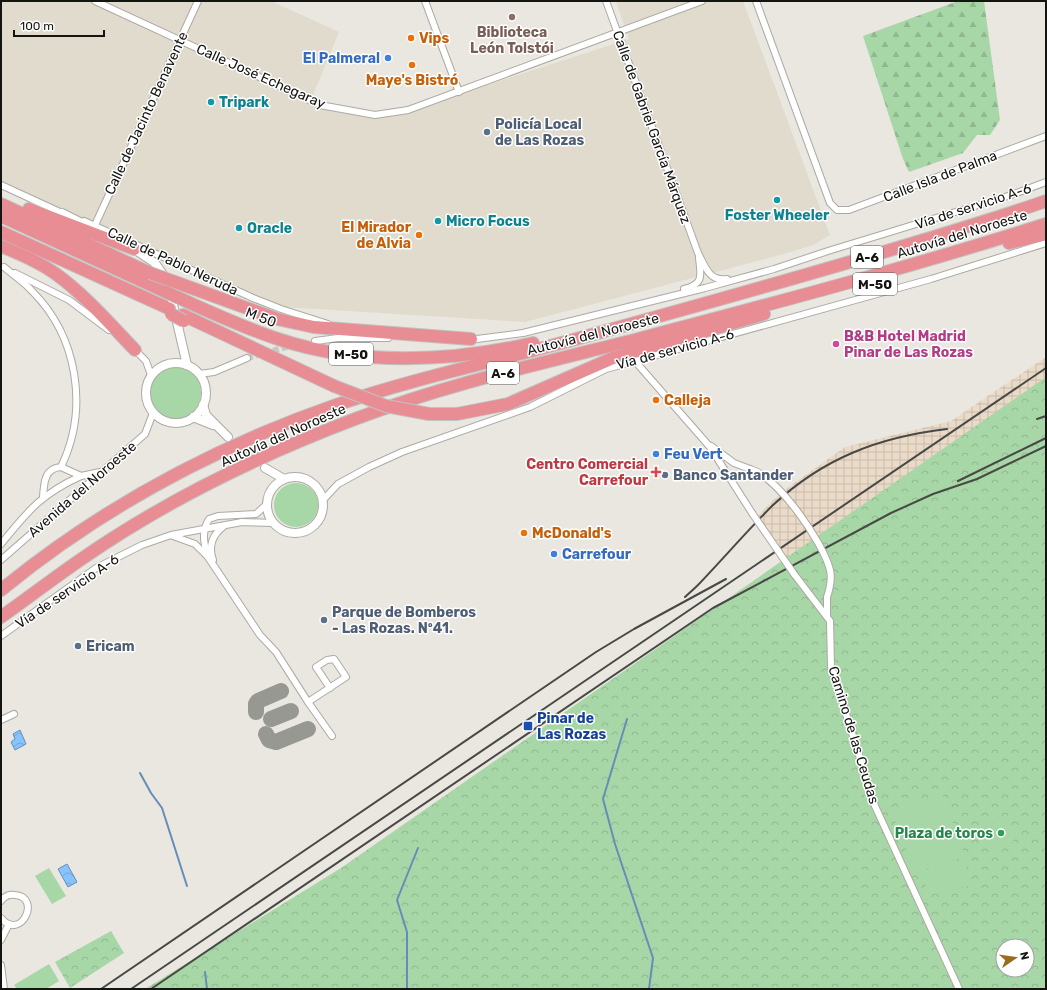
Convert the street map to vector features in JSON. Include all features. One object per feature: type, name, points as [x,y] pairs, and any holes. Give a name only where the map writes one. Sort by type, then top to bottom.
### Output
[{"type":"highway","points":[[1,198],[134,249]]},
{"type":"highway","name":"Autovía del Noroeste","points":[[1,590],[28,568],[110,512],[172,477],[259,435],[318,412],[367,396],[799,278],[1046,201]]},
{"type":"highway","points":[[1,204],[150,273],[278,319],[314,327],[471,340]]},
{"type":"highway","name":"M 50","points":[[1,216],[240,325],[279,340],[340,353],[393,358],[435,357],[489,351],[531,343],[670,308],[686,309]]},
{"type":"highway","name":"Autovía del Noroeste","points":[[1,618],[84,557],[137,524],[188,495],[270,455],[356,419],[420,397],[493,375],[842,285],[1046,224]]},
{"type":"highway","name":"M-50","points":[[1,232],[170,312],[334,386],[386,406],[429,414],[456,414],[508,404],[533,395],[613,358],[928,269],[1046,231]]},
{"type":"highway","points":[[1008,243],[1046,234]]},
{"type":"highway","points":[[1,240],[170,312]]},
{"type":"highway","points":[[1,246],[56,274],[84,298],[134,350]]},
{"type":"street","name":"Calle José Echegaray","points":[[95,1],[320,106],[369,115],[381,115],[408,110],[702,1]]},
{"type":"street","name":"Calle de Jacinto Benavente","points":[[95,225],[198,1]]},
{"type":"street","points":[[425,1],[459,92]]},
{"type":"street","name":"Calle de Gabriel García Márquez","points":[[606,1],[698,253],[710,275],[721,280],[774,269]]},
{"type":"street","name":"Calle Isla de Palma","points":[[756,1],[830,203],[833,207],[841,211],[849,210],[1046,136]]},
{"type":"street","name":"Vía de servicio A-6","points":[[316,341],[338,338],[448,342],[523,333],[774,269],[835,248],[1011,195],[1046,182]]},
{"type":"street","name":"Calle de Pablo Neruda","points":[[1,185],[62,213],[95,225],[281,309],[349,330]]},
{"type":"street","points":[[62,213],[134,249],[155,263],[166,280],[171,293],[188,365]]},
{"type":"street","name":"Vía de servicio A-6","points":[[324,500],[338,484],[379,462],[530,407],[606,369],[634,360],[931,279],[1046,243]]},
{"type":"street","name":"Calle de Gabriel García Márquez","points":[[606,313],[691,287],[698,283],[701,277],[698,253]]},
{"type":"street","points":[[2,266],[68,300],[134,350],[146,362],[151,375]]},
{"type":"street","points":[[2,266],[32,290],[43,304],[64,336],[75,373],[77,413],[69,452],[61,467]]},
{"type":"street","points":[[199,374],[214,372],[247,358]]},
{"type":"street","name":"Camino de las Ceudas","points":[[634,360],[707,443],[752,513],[794,574],[827,616],[831,625],[831,666],[875,806],[959,989]]},
{"type":"street","points":[[203,405],[193,417],[185,421],[168,422],[154,413],[148,404],[146,394],[147,384],[151,375],[160,367],[170,363],[188,365],[199,374],[205,389],[203,405],[206,415],[228,437]]},
{"type":"street","name":"Avenida del Noroeste","points":[[1,560],[145,434],[154,413]]},
{"type":"street","points":[[193,417],[216,426]]},
{"type":"street","points":[[707,443],[734,463],[765,476],[789,500],[818,543],[825,555],[830,570],[830,588],[827,597],[827,616]]},
{"type":"street","points":[[43,497],[46,476],[51,470],[61,467],[81,476]]},
{"type":"street","points":[[273,487],[284,479],[291,477],[305,478],[317,487],[324,500],[320,518],[315,526],[308,531],[289,533],[274,523],[269,514],[267,504],[273,487],[271,479],[265,468],[284,479]]},
{"type":"street","points":[[1,544],[43,497],[60,486],[81,476],[101,471]]},
{"type":"street","name":"Vía de servicio A-6","points":[[204,528],[209,519],[213,517],[256,514],[267,504]]},
{"type":"street","name":"Vía de servicio A-6","points":[[1,636],[102,565],[142,544],[171,535],[204,528],[242,522],[274,523]]},
{"type":"street","points":[[215,567],[211,554],[211,540],[217,531],[226,525]]},
{"type":"street","points":[[204,528],[204,543],[208,557]]},
{"type":"street","points":[[171,535],[194,544],[208,557],[260,635],[276,652],[332,736]]},
{"type":"street","points":[[308,702],[330,688],[346,677],[334,659],[327,660],[316,667],[330,688]]},
{"type":"street","points":[[1,720],[14,714]]},
{"type":"street","points":[[1,901],[7,896],[15,895],[22,898],[27,903],[28,913],[23,921],[18,924],[9,924],[1,918]]},
{"type":"street","points":[[1,940],[9,924]]},
{"type":"street","points":[[1,965],[4,989]]},
{"type":"shaded area","points":[[1,1],[271,1],[339,32],[309,105],[388,117],[629,39],[616,1],[743,1],[830,235],[813,245],[784,254],[525,322],[283,307],[62,212],[1,182]]},
{"type":"shaded area","points":[[1046,357],[1046,473],[806,585],[757,517],[779,494],[845,447],[951,421]]},
{"type":"green space","points":[[958,1],[984,1],[1000,120],[990,135],[977,135],[963,153],[909,172],[903,159],[863,36]]},
{"type":"green space","points":[[175,367],[185,369],[193,375],[199,383],[201,393],[199,403],[193,411],[185,417],[175,419],[165,417],[157,411],[151,403],[149,393],[151,383],[157,375],[165,369]]},
{"type":"green space","points":[[1046,377],[1046,989],[145,989],[341,868]]},
{"type":"green space","points":[[292,483],[300,483],[305,484],[312,489],[317,496],[317,514],[312,521],[305,526],[292,527],[284,524],[277,517],[274,509],[274,501],[277,493],[284,486]]},
{"type":"green space","points":[[942,793],[965,856],[915,873],[891,810]]},
{"type":"green space","name":"Plaza de toros","points":[[1001,820],[1011,824],[1015,834],[1011,844],[1001,848],[991,844],[987,834],[991,824]]},
{"type":"green space","points":[[960,861],[965,863],[971,880],[968,886],[930,895],[922,877],[924,873]]},
{"type":"green space","points":[[49,868],[66,896],[52,904],[35,876]]},
{"type":"green space","points":[[111,931],[124,953],[70,988],[55,962]]},
{"type":"green space","points":[[49,964],[59,981],[46,989],[17,989],[14,985]]},
{"type":"water","points":[[20,730],[26,744],[15,750],[11,742],[15,739],[13,734]]},
{"type":"water","points":[[67,864],[77,882],[68,887],[58,869]]},
{"type":"waterway","points":[[627,719],[603,799],[615,844],[653,958],[649,989]]},
{"type":"waterway","points":[[140,773],[151,793],[162,808],[187,886]]},
{"type":"waterway","points":[[407,989],[407,932],[397,900],[418,848]]},
{"type":"waterway","points":[[205,972],[207,989]]},
{"type":"taxiway","points":[[256,712],[256,704],[258,701],[281,691]]},
{"type":"taxiway","points":[[271,719],[291,711]]},
{"type":"taxiway","points":[[266,734],[269,740],[276,742],[308,729]]},
{"type":"tunnel","points":[[247,358],[290,346]]},
{"type":"tunnel","points":[[235,442],[265,468]]},
{"type":"railway","points":[[131,989],[1046,368]]},
{"type":"railway","points":[[1037,419],[1046,416]]},
{"type":"railway","points":[[685,597],[772,506],[791,489],[811,475],[853,452],[875,444],[947,429]]},
{"type":"railway","points":[[958,481],[1046,438]]},
{"type":"railway","points":[[151,989],[713,608],[891,513],[933,494],[977,479],[1046,446]]},
{"type":"railway","points":[[101,989],[596,652],[634,629],[726,579]]},
{"type":"place","name":"Biblioteca León Tolstói","points":[[512,17]]},
{"type":"place","name":"Vips","points":[[411,38]]},
{"type":"place","name":"El Palmeral","points":[[388,58]]},
{"type":"place","name":"Maye's Bistró","points":[[412,65]]},
{"type":"place","name":"Tripark","points":[[211,102]]},
{"type":"place","name":"Policía Local de Las Rozas","points":[[487,132]]},
{"type":"place","name":"Foster Wheeler","points":[[777,200]]},
{"type":"place","name":"Micro Focus","points":[[438,221]]},
{"type":"place","name":"Oracle","points":[[239,228]]},
{"type":"place","name":"El Mirador de Alvia","points":[[419,235]]},
{"type":"place","name":"B&B Hotel Madrid Pinar de Las Rozas","points":[[836,344]]},
{"type":"place","name":"Calleja","points":[[656,400]]},
{"type":"place","name":"Feu Vert","points":[[656,454]]},
{"type":"place","name":"Centro Comercial Carrefour","points":[[656,472]]},
{"type":"place","name":"Banco Santander","points":[[665,475]]},
{"type":"place","name":"McDonald's","points":[[524,533]]},
{"type":"place","name":"Carrefour","points":[[554,554]]},
{"type":"place","name":"Parque de Bomberos - Las Rozas. Nº41.","points":[[324,620]]},
{"type":"place","name":"Ericam","points":[[78,646]]},
{"type":"place","name":"Pinar de Las Rozas","points":[[528,726]]},
{"type":"place","name":"Plaza de toros","points":[[1001,833]]}]
